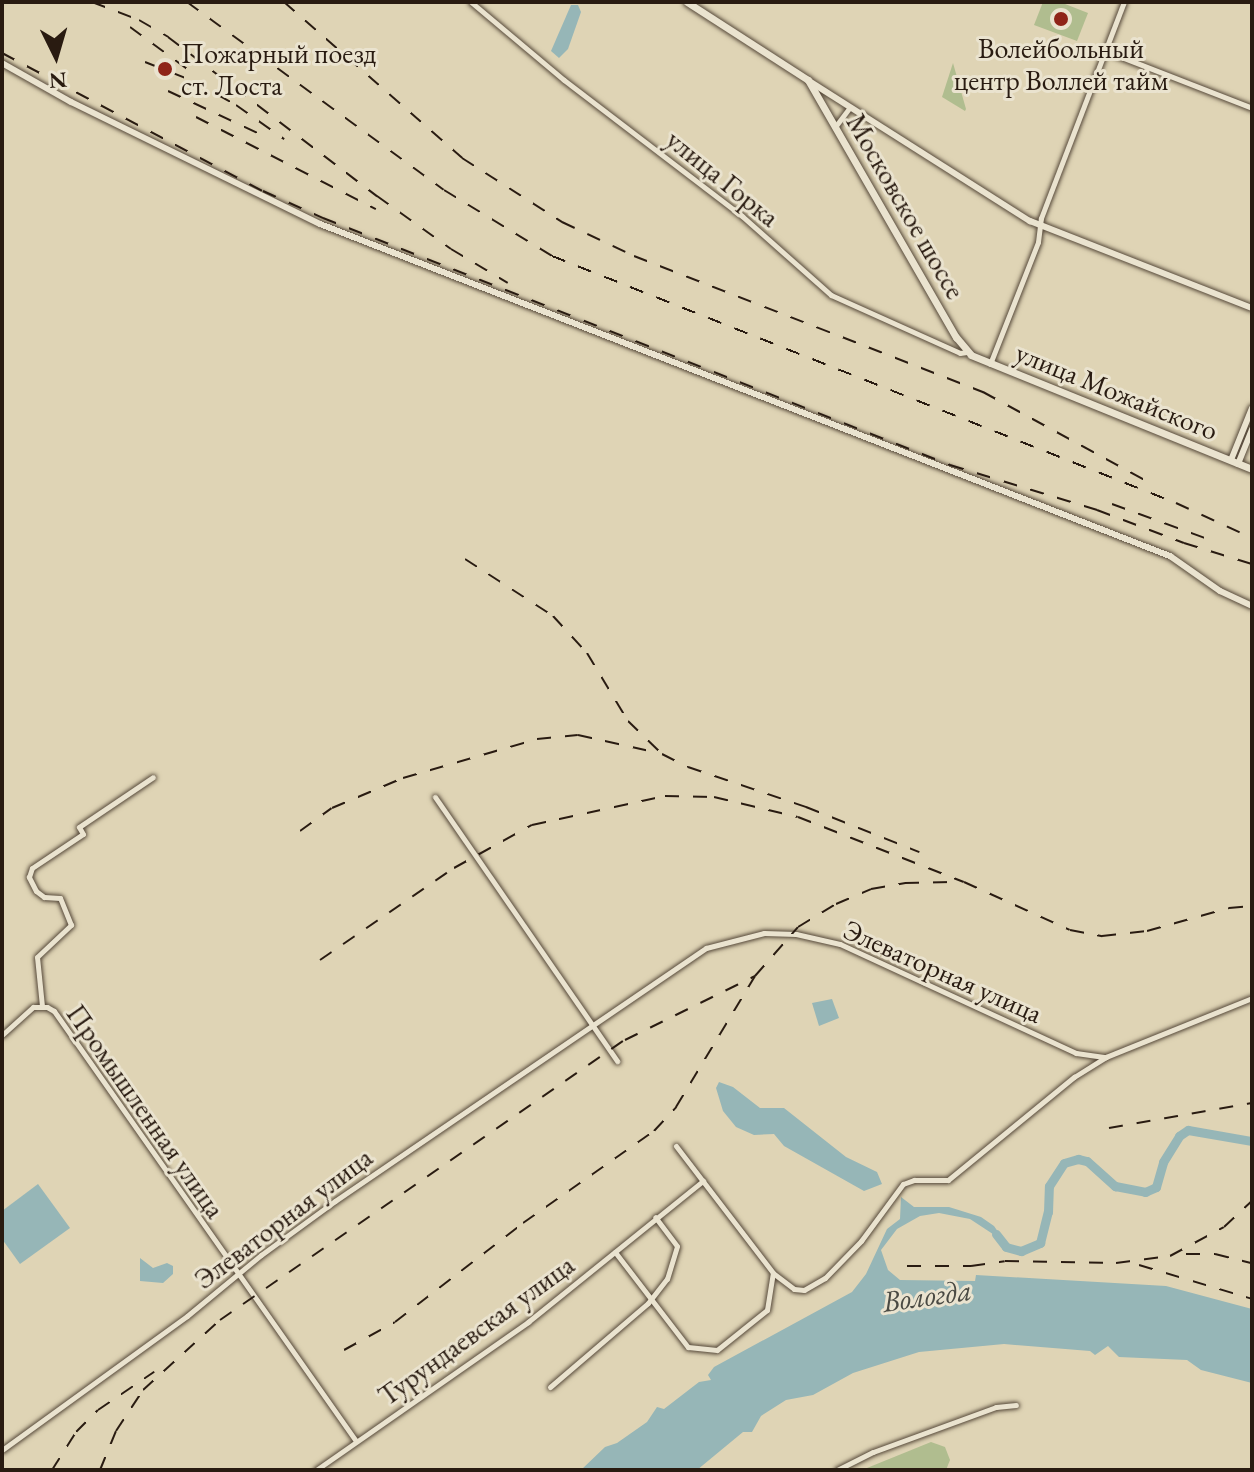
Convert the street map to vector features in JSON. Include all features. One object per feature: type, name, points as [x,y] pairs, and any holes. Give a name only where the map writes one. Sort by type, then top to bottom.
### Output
[{"type":"main road","name":"Московское шоссе","points":[[687,2],[808,80],[967,352]]},
{"type":"main road","name":"улица Можайского","points":[[967,352],[1252,469]]},
{"type":"street","name":"улица Горка","points":[[471,2],[564,80],[742,216],[831,295],[960,353],[967,352]]},
{"type":"street","points":[[990,364],[1025,277],[1044,211],[1124,2]]},
{"type":"street","points":[[1106,51],[1252,108]]},
{"type":"street","points":[[2,63],[71,102],[308,218],[1170,556],[1220,591],[1252,606]]},
{"type":"street","name":"Московское шоссе","points":[[808,80],[1041,226],[1252,308]]},
{"type":"street","points":[[835,127],[850,107]]},
{"type":"street","points":[[1235,462],[1252,408]]},
{"type":"street","points":[[1235,462],[1252,429]]},
{"type":"street","points":[[42,1006],[37,957],[71,925],[60,898],[44,897],[36,891],[29,877],[32,868],[83,834],[79,827],[153,777]]},
{"type":"street","points":[[435,797],[617,1061]]},
{"type":"street","name":"Элеваторная улица","points":[[2,1450],[187,1316],[238,1273],[335,1201],[706,948],[744,936],[792,933],[857,951],[1076,1053],[1106,1057]]},
{"type":"street","points":[[676,1146],[773,1273],[794,1289],[811,1288],[861,1241],[903,1184],[914,1180],[936,1182],[960,1174],[1074,1077],[1106,1057],[1252,998]]},
{"type":"street","name":"Промышленная улица","points":[[2,1035],[28,1011],[42,1006],[60,1019],[356,1441]]},
{"type":"street","name":"Турундаевская улица","points":[[316,1470],[528,1322],[703,1181]]},
{"type":"street","points":[[550,1387],[651,1299],[667,1279],[677,1246],[655,1217]]},
{"type":"street","points":[[615,1252],[688,1347],[717,1350],[767,1310],[773,1273]]},
{"type":"street","points":[[837,1470],[873,1452],[996,1407],[1016,1405]]},
{"type":"green space","name":"Волейбольный центр Воллей тайм","points":[[1043,2],[1060,2],[1088,13],[1077,41],[1034,25]]},
{"type":"green space","points":[[953,63],[966,109],[965,111],[942,97]]},
{"type":"green space","points":[[931,1442],[945,1447],[950,1460],[946,1470],[862,1470]]},
{"type":"water","points":[[571,5],[578,5],[581,12],[568,49],[559,58],[551,51]]},
{"type":"water","points":[[832,999],[839,1018],[819,1026],[812,1003]]},
{"type":"water","points":[[719,1082],[733,1087],[760,1108],[784,1108],[846,1157],[877,1172],[882,1184],[864,1191],[784,1146],[774,1134],[754,1135],[736,1127],[723,1111],[716,1088]]},
{"type":"water","points":[[38,1184],[70,1228],[20,1264],[2,1239],[2,1211]]},
{"type":"water","name":"Вологда","points":[[901,1197],[914,1207],[949,1207],[981,1217],[994,1226],[1005,1242],[970,1219],[939,1213],[920,1216],[897,1229],[881,1250],[888,1270],[900,1280],[975,1281],[976,1275],[1166,1286],[1252,1309],[1252,1383],[1201,1370],[1187,1360],[1119,1357],[1108,1346],[1095,1355],[1090,1351],[1004,1344],[919,1352],[853,1373],[813,1395],[786,1400],[761,1416],[752,1432],[743,1432],[697,1470],[581,1470],[605,1447],[617,1443],[647,1422],[657,1407],[664,1409],[699,1382],[711,1380],[708,1375],[714,1367],[852,1292],[866,1274],[887,1229],[900,1219]]},
{"type":"water","points":[[140,1258],[153,1268],[167,1263],[173,1266],[173,1274],[163,1283],[140,1281]]},
{"type":"waterway","points":[[996,1234],[1006,1247],[1021,1251],[1040,1243],[1048,1212],[1049,1186],[1064,1163],[1078,1159],[1087,1161],[1115,1186],[1145,1192],[1156,1187],[1163,1162],[1179,1136],[1188,1130],[1252,1141]]},
{"type":"railway","points":[[92,2],[139,20],[168,37],[377,196],[451,249],[508,283]]},
{"type":"railway","points":[[187,2],[444,190],[552,256],[1176,503],[1252,538]]},
{"type":"railway","points":[[284,2],[462,158],[562,222],[634,256],[983,392],[1148,482]]},
{"type":"railway","points":[[130,27],[194,74]]},
{"type":"railway","points":[[2,53],[263,191],[323,218],[950,465],[1097,510],[1184,543],[1252,564]]},
{"type":"railway","points":[[145,62],[193,81],[236,105],[284,139]]},
{"type":"railway","points":[[168,91],[266,137]]},
{"type":"railway","points":[[196,117],[376,209]]},
{"type":"railway","points":[[1112,504],[1213,541]]},
{"type":"railway","points":[[465,559],[553,616],[587,653],[628,721],[662,754],[688,767],[806,807],[919,852]]},
{"type":"railway","points":[[300,831],[332,808],[403,778],[537,739],[578,735],[654,752]]},
{"type":"railway","points":[[320,960],[454,868],[532,825],[665,796],[714,797],[798,817],[964,882],[1070,930],[1102,936],[1147,931],[1229,908],[1252,906]]},
{"type":"railway","points":[[344,1350],[395,1322],[523,1223],[654,1131],[676,1107],[755,976],[798,927],[836,904],[871,889],[905,883],[952,882]]},
{"type":"railway","points":[[100,1470],[116,1431],[143,1390],[220,1320],[625,1040],[755,976]]},
{"type":"railway","points":[[1109,1128],[1252,1103]]},
{"type":"railway","points":[[907,1266],[971,1266],[1005,1261],[1116,1263],[1170,1256],[1224,1227],[1252,1201]]},
{"type":"railway","points":[[1186,1254],[1215,1254],[1252,1263]]},
{"type":"railway","points":[[1139,1265],[1252,1299]]},
{"type":"railway","points":[[52,1470],[76,1432],[98,1410],[154,1372]]},
{"type":"place","name":"Волейбольный центр Воллей тайм","points":[[1061,19]]},
{"type":"place","name":"Пожарный поезд ст. Лоста","points":[[165,69]]}]
